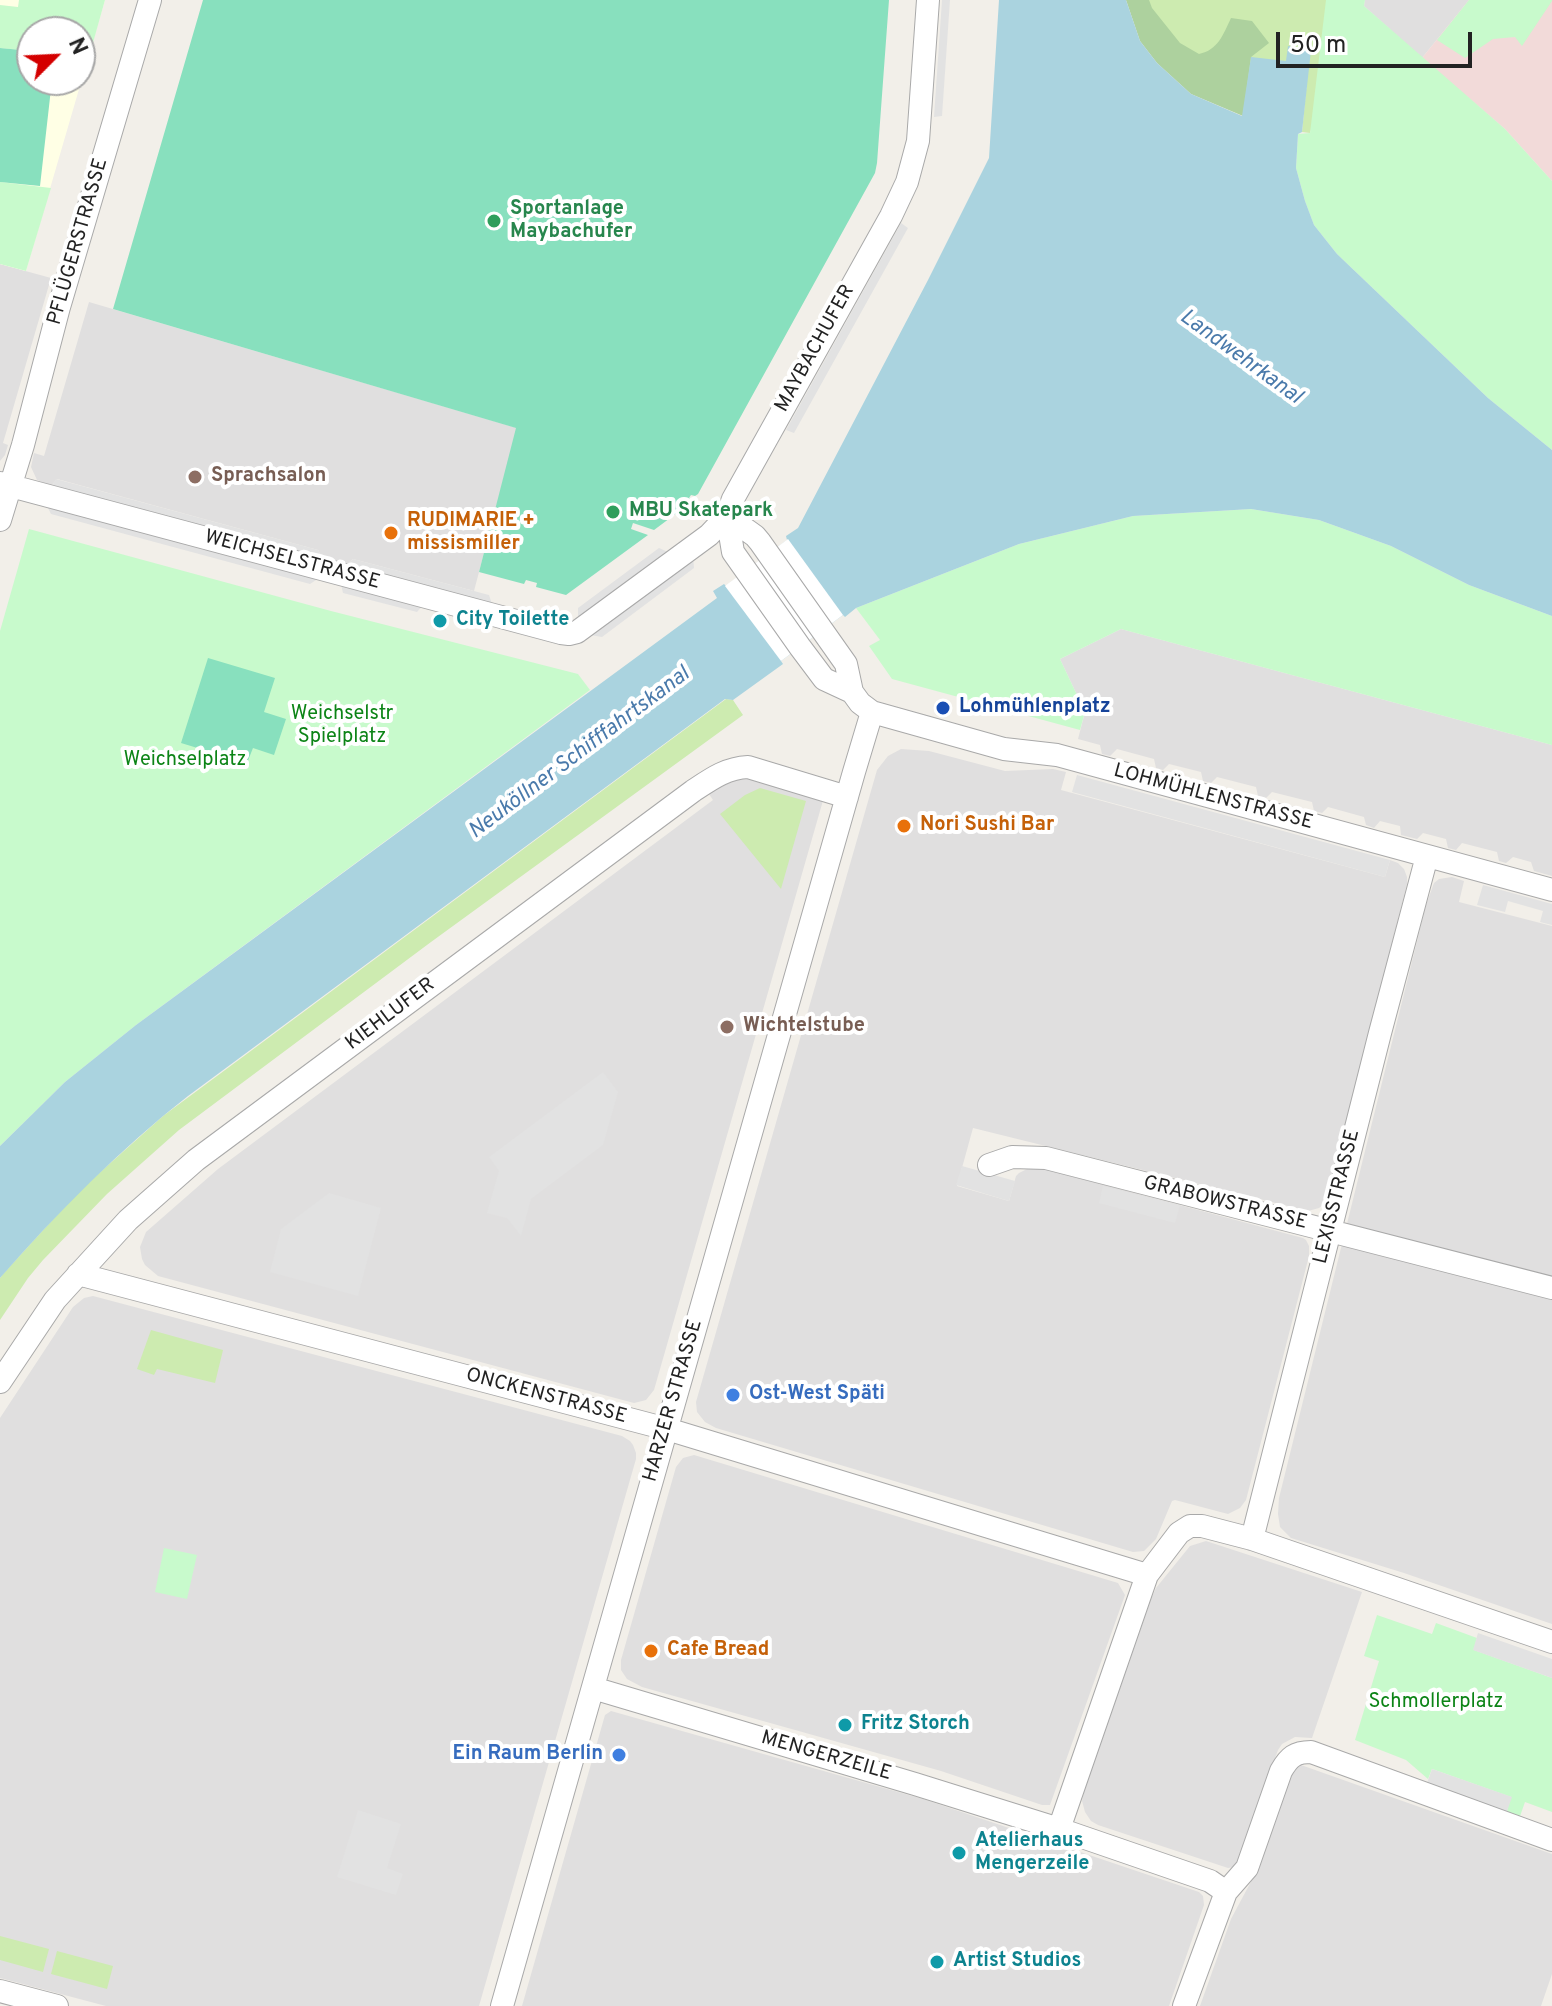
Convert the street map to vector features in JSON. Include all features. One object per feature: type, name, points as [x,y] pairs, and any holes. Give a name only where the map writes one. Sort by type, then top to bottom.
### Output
[{"type":"street","name":"PFLÜGERSTRASSE","points":[[5,484],[23,445],[59,307],[150,0]]},
{"type":"street","name":"MAYBACHUFER","points":[[582,628],[702,540],[727,516],[733,499],[907,182],[918,141],[928,0]]},
{"type":"street","points":[[0,520],[5,484]]},
{"type":"street","name":"WEICHSELSTRASSE","points":[[5,484],[561,633],[569,634],[582,628]]},
{"type":"street","points":[[727,516],[755,536],[846,664],[852,692],[872,712],[847,797]]},
{"type":"street","points":[[727,516],[733,552],[800,647],[824,679],[852,692]]},
{"type":"street","name":"LOHMÜHLENSTRASSE","points":[[872,712],[1004,749],[1057,755],[1552,890]]},
{"type":"street","name":"KIEHLUFER","points":[[0,1382],[50,1306],[78,1274],[128,1220],[196,1160],[693,791],[719,774],[733,768],[748,767],[847,797]]},
{"type":"street","name":"HARZER STRASSE","points":[[502,2006],[847,797]]},
{"type":"street","name":"LEXISSTRASSE","points":[[1252,1539],[1427,856]]},
{"type":"street","name":"GRABOWSTRASSE","points":[[989,1165],[1012,1157],[1046,1158],[1552,1288]]},
{"type":"street","name":"ONCKENSTRASSE","points":[[78,1274],[667,1429],[1147,1575]]},
{"type":"street","points":[[1226,1892],[1210,1881],[1059,1829],[1147,1575],[1179,1533],[1190,1526],[1202,1526],[1252,1539],[1552,1642]]},
{"type":"street","name":"MENGERZEILE","points":[[593,1688],[1059,1829]]},
{"type":"street","points":[[1184,2006],[1226,1892],[1247,1868],[1281,1771],[1289,1758],[1299,1752],[1311,1752],[1552,1840]]},
{"type":"street","points":[[0,1991],[57,2006]]},
{"type":"shaded area","points":[[0,0],[105,0],[96,31],[96,16],[16,16],[16,96],[77,96],[26,271],[0,264]]},
{"type":"shaded area","points":[[942,0],[950,0],[942,116],[934,117]]},
{"type":"shaded area","points":[[1365,0],[1469,0],[1422,58],[1364,6]]},
{"type":"shaded area","points":[[1469,0],[1552,0],[1552,181],[1505,129],[1422,58]]},
{"type":"shaded area","points":[[901,223],[908,228],[794,433],[786,430]]},
{"type":"shaded area","points":[[0,264],[51,278],[3,443],[8,445],[0,461]]},
{"type":"shaded area","points":[[89,302],[517,428],[474,591],[353,559],[346,565],[323,559],[318,550],[57,479],[51,486],[37,480],[31,467],[34,453],[44,456]]},
{"type":"shaded area","points":[[56,479],[318,550],[323,559],[346,565],[353,559],[489,595],[492,604],[51,487]]},
{"type":"shaded area","points":[[46,504],[424,604],[417,612],[343,593],[341,584],[319,578],[310,584],[51,514]]},
{"type":"shaded area","points":[[659,548],[668,552],[578,619],[578,608]]},
{"type":"shaded area","points":[[693,556],[694,568],[602,637],[590,635]]},
{"type":"shaded area","points":[[1121,629],[1552,745],[1552,876],[1534,871],[1531,862],[1513,857],[1506,863],[1499,861],[1497,852],[1462,843],[1456,850],[1448,848],[1446,839],[1423,833],[1417,839],[1401,835],[1400,826],[1380,821],[1374,828],[1366,825],[1364,817],[1328,807],[1322,813],[1314,811],[1312,802],[1272,792],[1266,798],[1258,796],[1256,787],[1217,777],[1211,783],[1203,781],[1201,772],[1169,764],[1163,770],[1156,768],[1154,759],[1117,749],[1110,756],[1102,754],[1100,745],[1078,739],[1085,712],[1060,659]]},
{"type":"shaded area","points":[[901,749],[929,751],[1005,771],[1053,769],[1066,772],[1061,790],[1385,877],[1390,860],[1404,869],[1407,877],[1328,1195],[1319,1208],[1308,1211],[973,1128],[957,1186],[1009,1201],[1016,1176],[1029,1168],[1041,1168],[1303,1238],[1309,1246],[1309,1256],[1246,1500],[1240,1508],[1228,1514],[1172,1501],[1156,1539],[1144,1551],[1133,1552],[716,1428],[705,1422],[697,1412],[696,1402],[877,770],[888,756]]},
{"type":"shaded area","points":[[745,774],[824,797],[654,1390],[646,1400],[634,1403],[158,1276],[145,1265],[140,1247],[146,1232],[218,1169],[713,800],[707,791]]},
{"type":"shaded area","points":[[1077,775],[1390,860],[1385,877],[1072,792]]},
{"type":"shaded area","points":[[1452,877],[1464,881],[1459,902],[1552,926],[1552,1624],[1291,1538],[1280,1527],[1278,1514],[1279,1498],[1426,905],[1434,883]]},
{"type":"shaded area","points":[[1483,885],[1552,904],[1552,925],[1540,922],[1543,911],[1508,901],[1505,912],[1477,905]]},
{"type":"shaded area","points":[[603,1072],[618,1092],[603,1145],[531,1199],[521,1236],[507,1218],[487,1213],[499,1171],[489,1157]]},
{"type":"shaded area","points":[[962,1166],[1015,1181],[1009,1201],[956,1185]]},
{"type":"shaded area","points":[[1103,1186],[1180,1205],[1175,1223],[1099,1203]]},
{"type":"shaded area","points":[[329,1193],[381,1208],[358,1296],[270,1272],[281,1229]]},
{"type":"shaded area","points":[[93,1296],[622,1436],[633,1445],[636,1459],[479,2006],[106,2006],[0,1978],[0,1418],[73,1307],[84,1298]]},
{"type":"shaded area","points":[[694,1455],[1118,1583],[1125,1595],[1050,1805],[642,1687],[627,1679],[621,1670],[621,1660],[676,1467],[683,1458]]},
{"type":"shaded area","points":[[1206,1541],[1362,1592],[1312,1738],[1295,1737],[1278,1750],[1237,1864],[1228,1868],[1098,1825],[1085,1812],[1082,1801],[1156,1588],[1190,1546]]},
{"type":"shaded area","points":[[1478,1633],[1552,1659],[1552,1678],[1473,1650]]},
{"type":"shaded area","points":[[611,1711],[923,1799],[1199,1892],[1204,1905],[1169,2006],[522,2006],[605,1715]]},
{"type":"shaded area","points":[[1301,1765],[1552,1854],[1552,1974],[1541,2006],[1200,2006],[1231,1919],[1254,1876],[1291,1772]]},
{"type":"shaded area","points":[[1432,1769],[1512,1797],[1506,1814],[1426,1786]]},
{"type":"shaded area","points":[[358,1810],[401,1824],[387,1868],[403,1874],[396,1895],[337,1877]]},
{"type":"green space","points":[[19,0],[105,0],[96,32],[96,16],[16,16],[16,50],[0,48],[0,5],[18,7]]},
{"type":"green space","name":"Sportanlage Maybachufer","points":[[203,0],[889,0],[875,173],[698,494],[689,498],[693,501],[654,530],[633,523],[631,529],[648,535],[566,595],[536,587],[537,583],[526,580],[524,584],[479,572],[516,428],[113,309]]},
{"type":"green space","points":[[1126,0],[1347,0],[1310,133],[1302,132],[1310,50],[1286,61],[1243,116]]},
{"type":"green space","points":[[1126,0],[1149,0],[1180,43],[1199,54],[1215,45],[1231,18],[1252,21],[1269,43],[1251,57],[1243,116],[1191,94],[1157,63],[1140,41]]},
{"type":"green space","points":[[1326,0],[1365,0],[1364,6],[1505,129],[1552,181],[1552,450],[1488,398],[1337,254],[1314,225],[1296,168],[1298,134],[1310,133]]},
{"type":"green space","points":[[1469,0],[1552,1],[1522,46],[1515,37],[1493,39],[1465,58],[1437,40]]},
{"type":"green space","points":[[0,48],[16,50],[16,96],[50,96],[40,186],[0,182]]},
{"type":"green space","points":[[0,182],[51,188],[26,271],[0,264]]},
{"type":"green space","points":[[1251,509],[1319,520],[1391,546],[1469,585],[1552,616],[1552,745],[1121,629],[1060,659],[1085,712],[1080,730],[892,679],[869,646],[880,640],[856,608],[1019,544],[1133,516]]},
{"type":"green space","name":"Weichselplatz","points":[[29,529],[578,674],[590,690],[136,1025],[65,1082],[0,1146],[0,631]]},
{"type":"green space","points":[[208,658],[275,678],[264,712],[286,719],[274,755],[253,748],[247,763],[181,743]]},
{"type":"green space","points":[[726,699],[733,700],[743,715],[179,1130],[107,1194],[43,1260],[0,1320],[0,1278],[3,1274],[78,1192],[163,1116]]},
{"type":"green space","points":[[760,788],[806,801],[781,889],[720,814]]},
{"type":"green space","points":[[151,1330],[223,1350],[215,1383],[157,1369],[154,1375],[137,1369]]},
{"type":"green space","points":[[164,1548],[197,1555],[187,1599],[155,1592]]},
{"type":"green space","name":"Schmollerplatz","points":[[1377,1615],[1432,1634],[1436,1623],[1477,1638],[1474,1650],[1552,1678],[1552,1812],[1525,1802],[1519,1819],[1506,1814],[1511,1797],[1432,1769],[1428,1779],[1406,1760],[1355,1740],[1379,1661],[1364,1656]]},
{"type":"green space","points":[[0,1936],[49,1949],[43,1972],[0,1960]]},
{"type":"green space","points":[[57,1951],[113,1966],[107,1989],[51,1974]]},
{"type":"water","points":[[999,0],[1126,0],[1140,41],[1157,63],[1191,94],[1242,116],[1251,57],[1286,61],[1288,46],[1311,50],[1296,168],[1314,225],[1337,254],[1488,398],[1552,450],[1552,616],[1469,585],[1391,546],[1319,520],[1251,509],[1133,516],[1019,544],[856,608],[781,661],[783,664],[733,700],[725,699],[188,1096],[90,1182],[0,1278],[0,1146],[65,1082],[136,1025],[717,598],[713,591],[724,584],[726,586],[787,540],[786,536],[798,528],[989,158]]},
{"type":"pier","points":[[788,539],[843,615],[781,661],[725,586]]},
{"type":"place","name":"Sportanlage Maybachufer","points":[[494,221]]},
{"type":"place","name":"Sprachsalon","points":[[195,477]]},
{"type":"place","name":"MBU Skatepark","points":[[613,512]]},
{"type":"place","name":"RUDIMARIE + missismiller","points":[[391,533]]},
{"type":"place","name":"City Toilette","points":[[440,621]]},
{"type":"place","name":"Lohmühlenplatz","points":[[943,708]]},
{"type":"place","name":"Nori Sushi Bar","points":[[904,826]]},
{"type":"place","name":"Wichtelstube","points":[[727,1027]]},
{"type":"place","name":"Ost-West Späti","points":[[733,1395]]},
{"type":"place","name":"Cafe Bread","points":[[651,1651]]},
{"type":"place","name":"Fritz Storch","points":[[845,1725]]},
{"type":"place","name":"Ein Raum Berlin","points":[[619,1755]]},
{"type":"place","name":"Atelierhaus Mengerzeile","points":[[959,1853]]},
{"type":"place","name":"Artist Studios","points":[[937,1962]]},
{"type":"water label","name":"Landwehrkanal","points":[[1240,358]]},
{"type":"water label","name":"Neuköllner Schifffahrtskanal","points":[[580,754]]},
{"type":"park label","name":"Weichselstr Spielplatz","points":[[342,726]]}]
